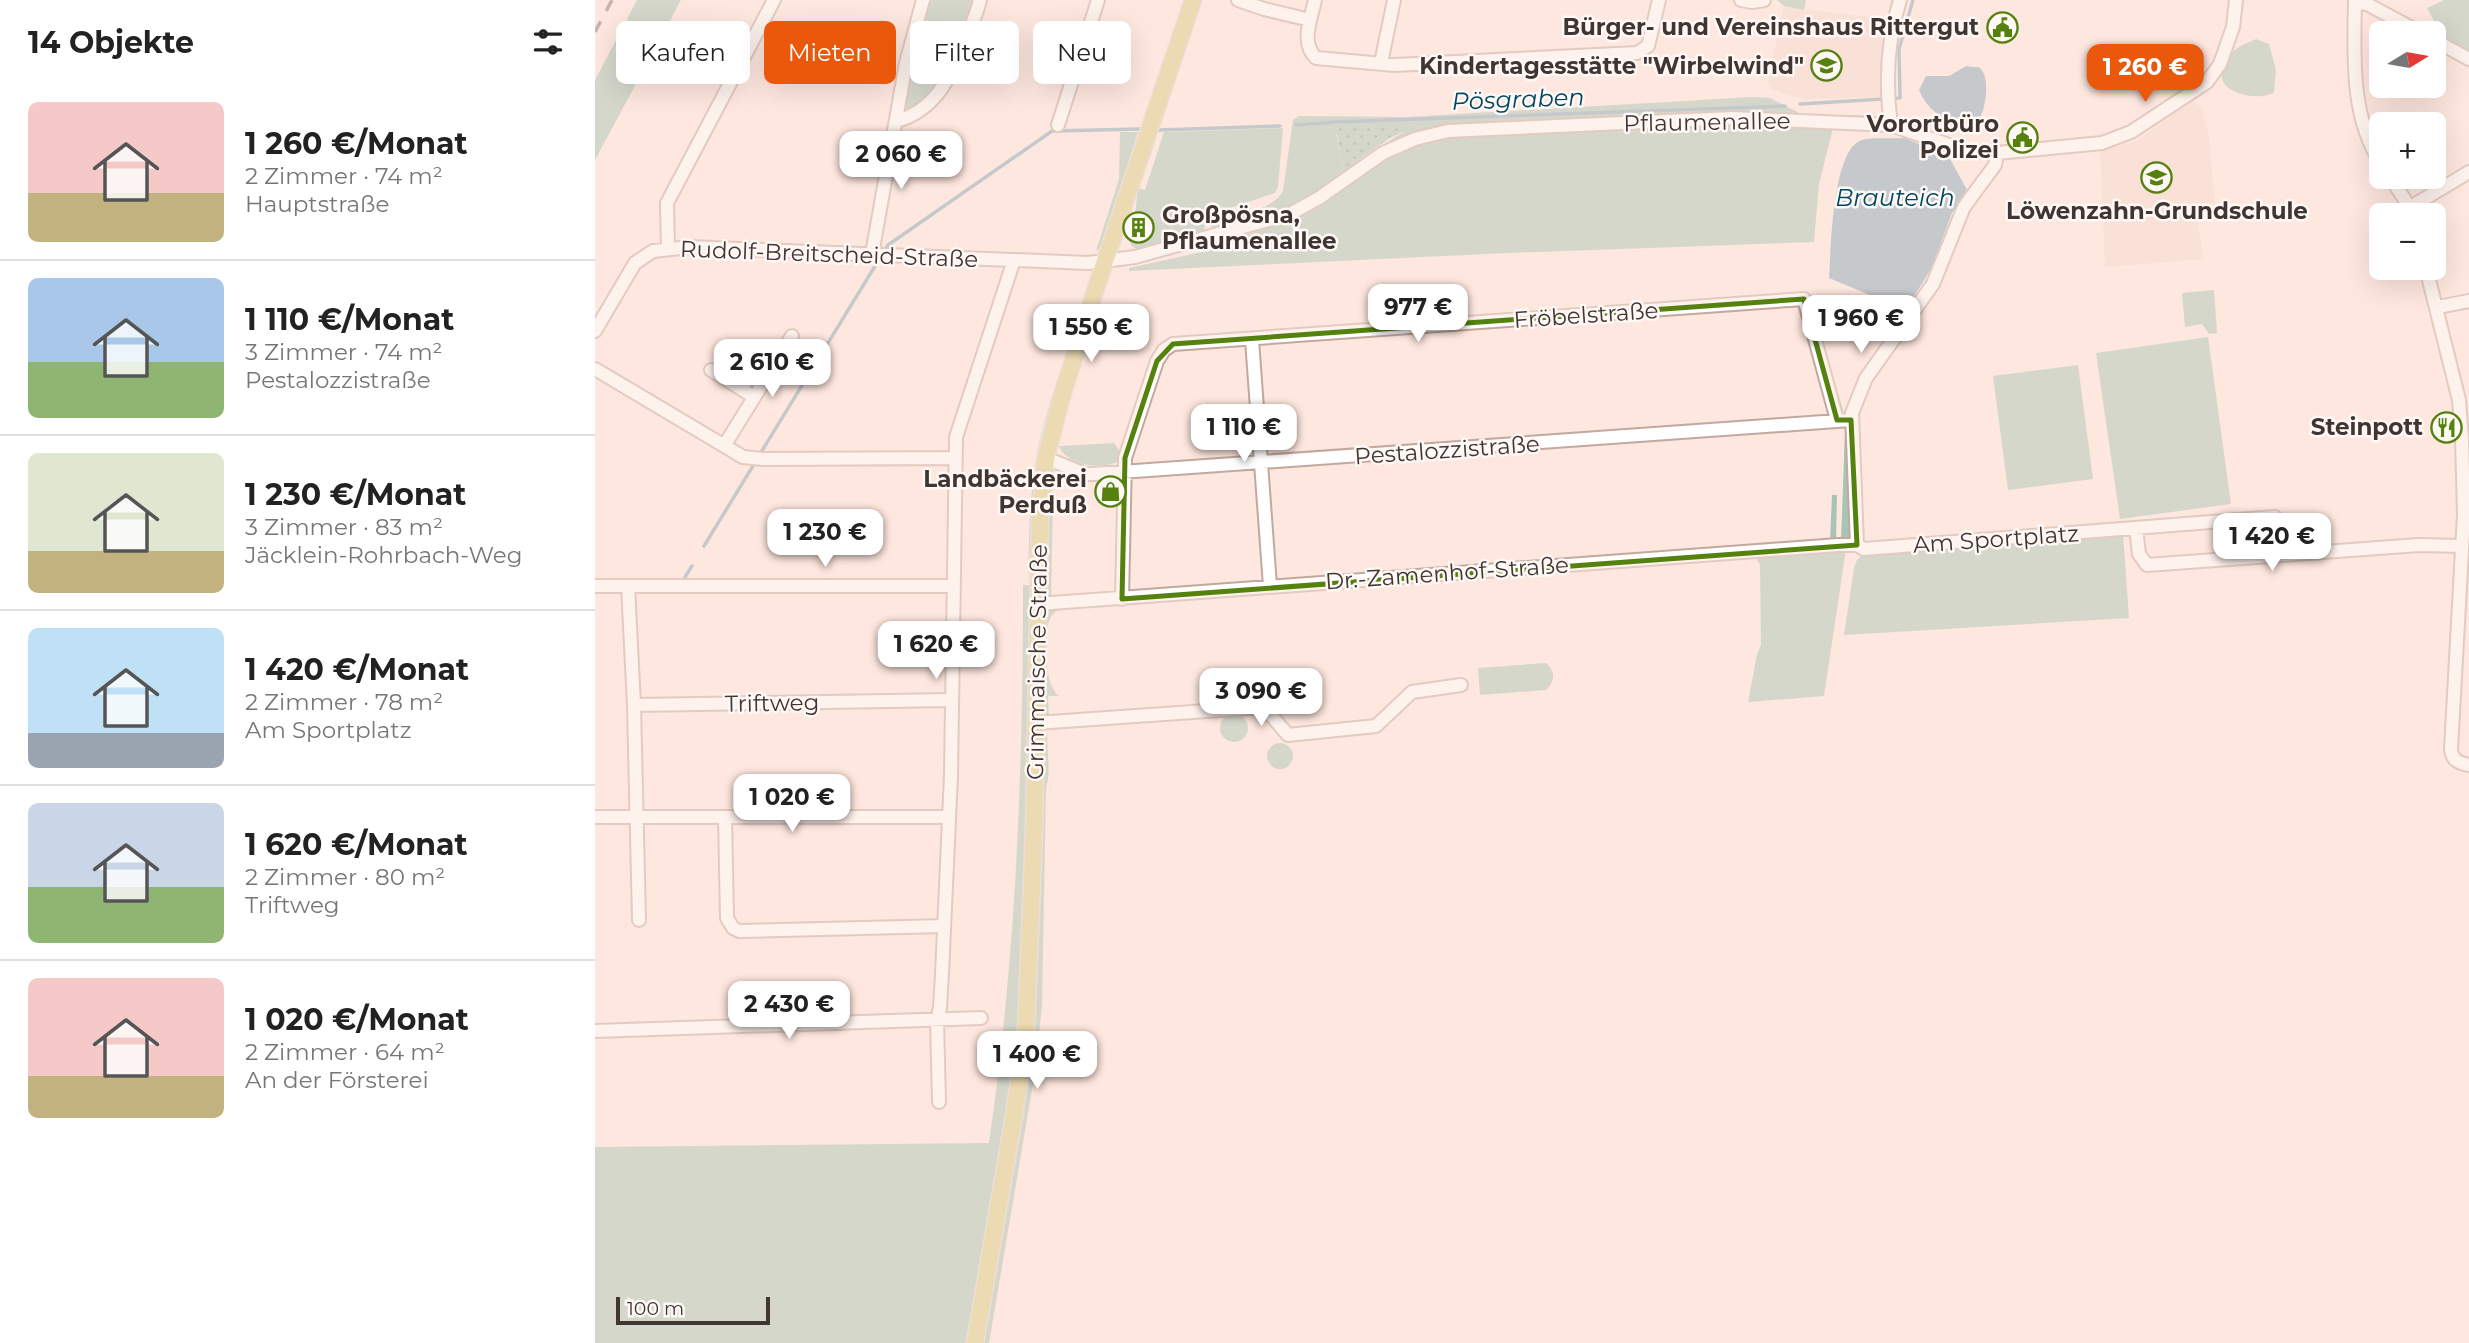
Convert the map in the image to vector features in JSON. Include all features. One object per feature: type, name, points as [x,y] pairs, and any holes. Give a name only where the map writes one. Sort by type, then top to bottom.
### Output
[{"type":"main road","name":"Grimmaische Straße","points":[[975,1343],[1026,1031],[1040,517],[1046,458],[1061,399],[1193,0]]},
{"type":"street","points":[[668,248],[667,203],[774,0]]},
{"type":"street","points":[[879,254],[906,63],[923,0]]},
{"type":"street","points":[[897,121],[914,115],[937,96],[952,72],[980,0]]},
{"type":"street","points":[[1058,125],[1098,0]]},
{"type":"street","points":[[1238,0],[1310,20]]},
{"type":"street","points":[[1315,0],[1307,47],[1316,58],[1395,65],[1637,52],[1648,46],[1659,0]]},
{"type":"street","points":[[1381,63],[1394,0]]},
{"type":"street","points":[[1741,0],[1763,0]]},
{"type":"street","points":[[1891,125],[1887,51],[1900,0]]},
{"type":"street","name":"Pflaumenallee","points":[[1106,261],[1135,257],[1290,214],[1319,198],[1383,153],[1415,139],[1448,131],[1732,118],[1891,125],[1966,151],[1997,153],[2102,143],[2131,132],[2207,82],[2220,64],[2233,27],[2236,0]]},
{"type":"street","points":[[2369,139],[2358,101],[2354,52],[2355,1],[2367,4],[2399,21]]},
{"type":"street","points":[[2447,47],[2469,59]]},
{"type":"street","points":[[1857,545],[1852,413],[1866,378],[1933,285],[1964,207],[1995,165],[1997,153]]},
{"type":"street","points":[[2422,203],[2469,172]]},
{"type":"street","name":"Rudolf-Breitscheid-Straße","points":[[595,331],[635,263],[653,251],[668,248],[1088,263],[1106,261]]},
{"type":"street","points":[[939,1102],[937,1020],[940,1008],[951,775],[956,437],[1014,260]]},
{"type":"street","points":[[2430,280],[2459,400],[2465,439],[2451,749],[2452,757],[2456,761],[2469,765]]},
{"type":"street","name":"Fröbelstraße","points":[[1122,598],[1125,458],[1161,354],[1173,344],[1804,299],[1836,420]]},
{"type":"street","points":[[2438,307],[2469,301]]},
{"type":"street","points":[[724,446],[792,336]]},
{"type":"street","points":[[1252,340],[1270,586]]},
{"type":"street","points":[[595,369],[743,457],[955,458]]},
{"type":"street","points":[[711,370],[754,397]]},
{"type":"street","points":[[742,388],[752,372],[771,373]]},
{"type":"street","name":"Pestalozzistraße","points":[[1046,458],[1085,474],[1260,464],[1851,420]]},
{"type":"street","name":"Am Sportplatz","points":[[1857,545],[1864,548],[2275,517]]},
{"type":"street","points":[[2136,528],[2139,554],[2147,565],[2419,545],[2462,546]]},
{"type":"street","name":"Dr.-Zamenhof-Straße","points":[[1038,604],[1857,545]]},
{"type":"street","points":[[595,586],[954,586]]},
{"type":"street","points":[[628,586],[639,920]]},
{"type":"street","points":[[1036,723],[1265,707],[1288,735],[1376,726],[1412,692],[1461,685]]},
{"type":"street","name":"Triftweg","points":[[633,705],[952,701]]},
{"type":"street","points":[[595,817],[948,817]]},
{"type":"street","points":[[725,818],[727,918],[733,928],[944,926]]},
{"type":"street","points":[[595,1031],[981,1018]]},
{"type":"highlighted area","points":[[1804,299],[1837,420],[1851,420],[1857,545],[1122,599],[1125,458],[1157,361],[1173,344]]},
{"type":"shaded area","name":"Kindertagesstätte \"Wirbelwind\"","points":[[1783,7],[1889,19],[1883,49],[1884,97],[1804,99],[1772,90],[1768,83]]},
{"type":"shaded area","name":"Löwenzahn-Grundschule","points":[[2193,101],[2203,109],[2209,139],[2215,203],[2196,208],[2203,259],[2105,267],[2100,151],[2134,142]]},
{"type":"green space","points":[[637,0],[681,0],[670,21],[626,21]]},
{"type":"green space","points":[[926,0],[976,0],[968,21],[920,21]]},
{"type":"green space","points":[[1777,0],[1806,0],[1804,10],[1784,6]]},
{"type":"green space","points":[[2444,0],[2469,0],[2469,54],[2447,42],[2447,21],[2434,21],[2427,8]]},
{"type":"green space","points":[[2256,39],[2269,44],[2276,70],[2274,92],[2268,95],[2242,94],[2227,86],[2223,80],[2224,68],[2235,50]]},
{"type":"green space","points":[[616,40],[616,84],[636,84],[595,160],[595,80]]},
{"type":"green space","points":[[910,59],[910,84],[938,84],[916,111],[903,107]]},
{"type":"green space","points":[[1752,97],[1770,98],[1803,115],[1868,115],[1868,120],[1467,127],[1361,163],[1291,209],[1211,230],[1216,220],[1253,211],[1278,198],[1283,191],[1293,120],[1299,116],[1407,117]],"holes":[[[1405,131],[1344,169],[1336,134]]]},
{"type":"green space","points":[[1741,122],[1833,128],[1819,184],[1814,242],[1129,271],[1129,268],[1220,248],[1221,244],[1313,211],[1388,157],[1410,147],[1444,138]]},
{"type":"green space","points":[[1335,127],[1404,127],[1405,131],[1390,138],[1344,170]]},
{"type":"green space","points":[[1283,128],[1278,187],[1275,193],[1209,215],[1203,232],[1141,249],[1132,247],[1132,233],[1140,233],[1141,224],[1135,215],[1138,188],[1145,190],[1164,132]]},
{"type":"green space","points":[[1120,132],[1138,132],[1102,247],[1096,251],[1119,179]]},
{"type":"green space","points":[[2214,290],[2217,333],[2209,334],[2202,324],[2185,327],[2182,293]]},
{"type":"green space","points":[[1810,299],[1816,299],[1821,338],[1844,412],[1838,414]]},
{"type":"green space","points":[[2208,337],[2231,504],[2120,519],[2096,353]]},
{"type":"green space","points":[[2078,365],[2093,479],[2008,490],[1993,376]]},
{"type":"green space","points":[[1057,380],[1041,437],[1035,471],[1028,581],[1034,470],[1041,436]]},
{"type":"green space","points":[[1845,430],[1852,537],[1841,541]]},
{"type":"green space","points":[[1114,443],[1120,452],[1117,462],[1102,466],[1076,462],[1059,446]]},
{"type":"green space","points":[[1832,495],[1837,495],[1836,541],[1830,542]]},
{"type":"green space","points":[[1047,501],[1053,502],[1051,601],[1044,596]]},
{"type":"green space","points":[[2123,533],[2129,618],[1844,635],[1854,568],[1863,554],[2081,539]]},
{"type":"green space","points":[[1846,549],[1824,696],[1748,702],[1761,645],[1760,565],[1756,558],[1750,556],[1060,609],[1049,621],[1046,639],[1050,682],[1059,696],[1048,696],[1049,718],[1042,717],[1044,612],[1052,606]]},
{"type":"green space","points":[[1023,585],[1031,585],[1029,805],[1023,969],[1010,1104],[968,1343],[595,1343],[595,1147],[989,1143],[1012,934],[1019,795]]},
{"type":"green space","points":[[1546,663],[1553,676],[1546,690],[1480,695],[1478,668]]},
{"type":"green space","points":[[1234,714],[1244,718],[1248,728],[1244,738],[1234,742],[1224,738],[1220,728],[1224,718]]},
{"type":"green space","points":[[1043,733],[1047,733],[1049,769],[1046,788],[1042,1005],[1035,1072],[989,1343],[981,1343],[1034,1006]]},
{"type":"green space","points":[[1280,743],[1290,746],[1293,756],[1290,766],[1280,769],[1270,766],[1267,756],[1270,746]]},
{"type":"water","points":[[1966,66],[1978,67],[1985,76],[1986,83],[1982,113],[1971,125],[1954,122],[1939,115],[1919,90],[1926,76],[1949,76]]},
{"type":"water","name":"Brauteich","points":[[1905,138],[1949,157],[1967,190],[1952,213],[1931,269],[1913,298],[1889,303],[1829,278],[1832,225],[1839,180],[1844,161],[1852,147],[1867,139]]},
{"type":"waterway","name":"Pösgraben","points":[[1800,104],[1900,98],[1899,49],[1913,0]]},
{"type":"waterway","name":"Pösgraben","points":[[1296,125],[1785,106]]},
{"type":"waterway","name":"Pösgraben","points":[[1158,130],[1280,126]]},
{"type":"waterway","name":"Pösgraben","points":[[884,251],[888,245],[1052,131],[1141,129]]},
{"type":"waterway","name":"Pösgraben","points":[[760,454],[880,258]]},
{"type":"waterway","name":"Pösgraben","points":[[704,546],[756,461]]},
{"type":"waterway","name":"Pösgraben","points":[[685,577],[692,566]]},
{"type":"railway","points":[[595,32],[612,0]]},
{"type":"place","name":"Bürger- und Vereinshaus Rittergut","points":[[2002,27]]},
{"type":"place","name":"Kindertagesstätte \"Wirbelwind\"","points":[[1827,66]]},
{"type":"place","name":"Vorortbüro Polizei","points":[[2022,137]]},
{"type":"place","name":"Löwenzahn-Grundschule","points":[[2157,177]]},
{"type":"place","name":"Großpösna, Pflaumenallee","points":[[1139,228]]},
{"type":"place","name":"Steinpott","points":[[2446,427]]},
{"type":"place","name":"Landbäckerei Perduß","points":[[1110,492]]}]
